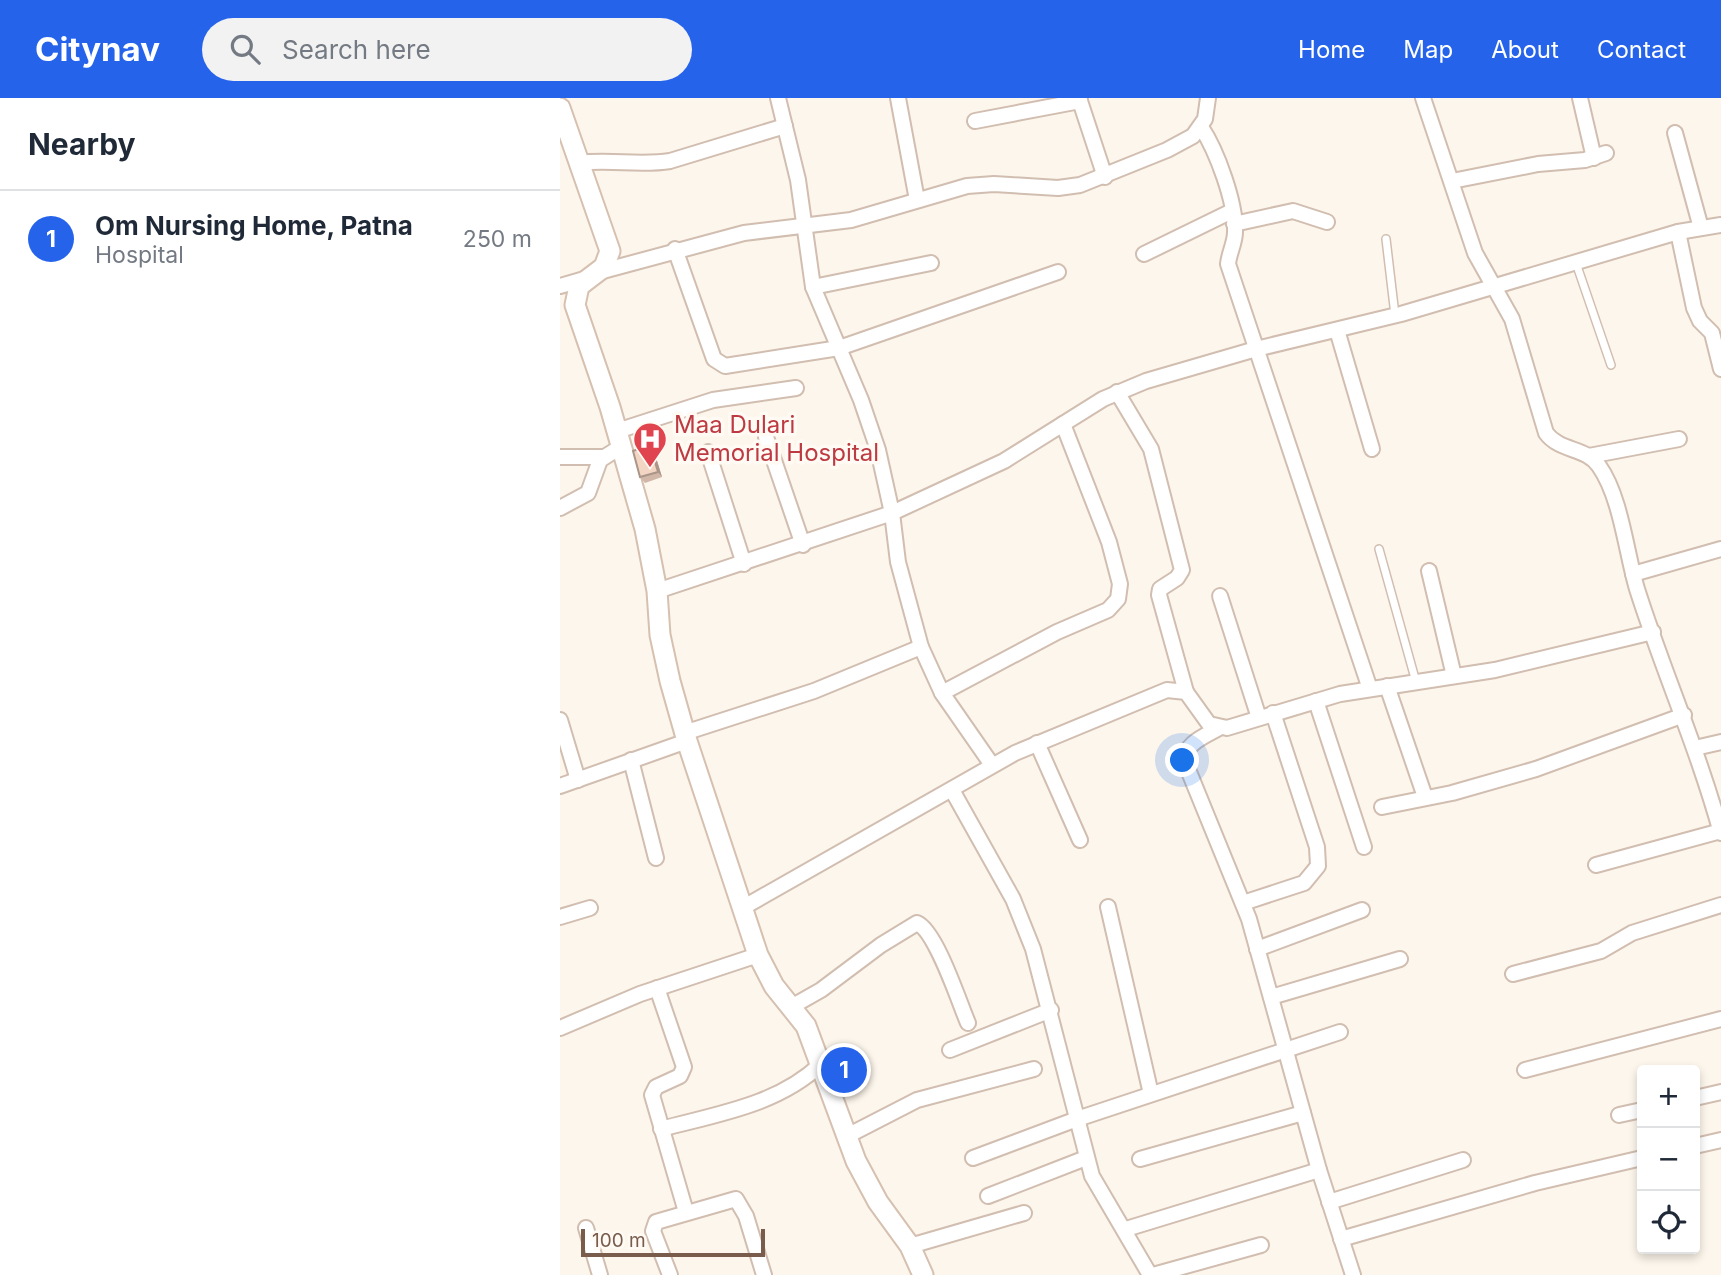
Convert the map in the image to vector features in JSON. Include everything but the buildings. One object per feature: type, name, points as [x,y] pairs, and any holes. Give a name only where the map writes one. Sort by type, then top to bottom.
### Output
[{"type":"street","points":[[778,98],[805,227],[813,287],[874,438],[892,513],[898,562],[921,647],[942,693],[992,765]]},
{"type":"street","points":[[898,98],[917,200]]},
{"type":"street","points":[[560,286],[675,249],[744,233],[851,220],[982,184],[1069,188],[1105,177],[1181,143],[1201,127],[1208,98]]},
{"type":"street","points":[[1423,98],[1475,253],[1512,320],[1546,433],[1553,443],[1589,456],[1598,464],[1611,489],[1633,575],[1717,804],[1720,828],[1595,866]]},
{"type":"street","points":[[1452,181],[1600,155],[1580,98]]},
{"type":"street","points":[[975,121],[1079,99],[1105,177]]},
{"type":"street","points":[[560,108],[610,251],[607,262],[579,286],[575,305],[619,438],[645,529],[657,591],[664,657],[685,737],[758,955],[774,986],[806,1026],[867,1184],[910,1246],[923,1275]]},
{"type":"street","points":[[579,163],[605,160],[650,163],[670,161],[786,126]]},
{"type":"street","points":[[1201,127],[1217,160],[1233,217],[1228,264],[1370,689]]},
{"type":"street","points":[[1675,133],[1701,228]]},
{"type":"street","points":[[1144,254],[1233,217],[1293,211],[1327,222]]},
{"type":"street","points":[[657,591],[803,545],[892,513],[1004,461],[1117,393],[1146,381],[1256,349],[1395,315],[1678,232],[1721,225]]},
{"type":"street","points":[[1678,232],[1694,307],[1700,321],[1712,333],[1721,369]]},
{"type":"street","points":[[675,249],[714,359],[732,366],[839,348],[1058,272]]},
{"type":"street","points":[[813,287],[931,262]]},
{"type":"street","points":[[1337,330],[1372,449]]},
{"type":"street","points":[[560,508],[588,493],[596,466],[619,438],[713,400],[796,388]]},
{"type":"street","points":[[1117,393],[1151,449],[1177,542],[1182,570],[1177,578],[1160,589],[1159,595],[1186,692],[1209,724],[1219,727]]},
{"type":"street","points":[[942,693],[1057,632],[1108,610],[1118,599],[1120,584],[1109,542],[1063,424]]},
{"type":"street","points":[[766,437],[803,545]]},
{"type":"street","points":[[1589,456],[1679,439]]},
{"type":"street","points":[[708,452],[744,564]]},
{"type":"street","points":[[560,457],[603,457]]},
{"type":"street","points":[[1633,575],[1721,549]]},
{"type":"street","points":[[1429,571],[1454,676]]},
{"type":"street","points":[[1220,596],[1317,847],[1318,866],[1304,883],[1242,902]]},
{"type":"street","points":[[1353,1275],[1319,1170],[1242,902],[1184,754],[1189,747],[1219,727],[1316,701],[1370,689],[1534,662],[1653,632]]},
{"type":"street","points":[[560,786],[685,737],[814,691],[921,647]]},
{"type":"street","points":[[1387,686],[1425,797]]},
{"type":"street","points":[[744,907],[992,765],[1037,743],[1153,695],[1178,689],[1186,692]]},
{"type":"street","points":[[1316,701],[1337,758],[1364,847]]},
{"type":"street","points":[[1382,807],[1452,793],[1536,769],[1684,715]]},
{"type":"street","points":[[560,720],[578,780]]},
{"type":"street","points":[[1695,748],[1721,742]]},
{"type":"street","points":[[1037,743],[1080,840]]},
{"type":"street","points":[[631,760],[656,858]]},
{"type":"street","points":[[952,790],[1013,899],[1033,949],[1051,1010],[1086,1158],[1101,1193],[1126,1229],[1152,1275],[1261,1245]]},
{"type":"street","points":[[1513,974],[1601,951],[1632,933],[1721,905]]},
{"type":"street","points":[[1108,907],[1151,1094]]},
{"type":"street","points":[[560,917],[590,908]]},
{"type":"street","points":[[1257,949],[1362,910]]},
{"type":"street","points":[[791,1007],[821,990],[881,945],[917,923],[926,929],[968,1023]]},
{"type":"street","points":[[560,1028],[657,988],[758,955]]},
{"type":"street","points":[[1271,997],[1400,960]]},
{"type":"street","points":[[657,988],[684,1067],[680,1076],[653,1091],[661,1129],[686,1212]]},
{"type":"street","points":[[950,1050],[1051,1010]]},
{"type":"street","points":[[1525,1070],[1721,1019]]},
{"type":"street","points":[[973,1158],[1077,1119],[1340,1032]]},
{"type":"street","points":[[661,1129],[771,1098],[803,1081],[821,1064]]},
{"type":"street","points":[[847,1136],[917,1100],[1034,1069]]},
{"type":"street","points":[[1700,1097],[1721,1092]]},
{"type":"street","points":[[1619,1115],[1637,1111]]},
{"type":"street","points":[[1140,1159],[1303,1113]]},
{"type":"street","points":[[1700,1145],[1721,1140]]},
{"type":"street","points":[[988,1196],[1086,1158]]},
{"type":"street","points":[[1341,1240],[1545,1181],[1637,1159]]},
{"type":"street","points":[[1329,1202],[1463,1160]]},
{"type":"street","points":[[1126,1229],[1319,1170]]},
{"type":"street","points":[[670,1275],[653,1226],[661,1220],[732,1199],[740,1202],[764,1275]]},
{"type":"street","points":[[910,1246],[1024,1213]]},
{"type":"street","points":[[586,1228],[600,1275]]},
{"type":"lane","points":[[1386,239],[1395,315]]},
{"type":"lane","points":[[1576,262],[1611,365]]},
{"type":"lane","points":[[1378,549],[1416,682]]},
{"type":"place","name":"Maa Dulari Memorial Hospital","points":[[650,469]]},
{"type":"place","name":"Om Nursing Home, Patna","points":[[844,1070]]}]
